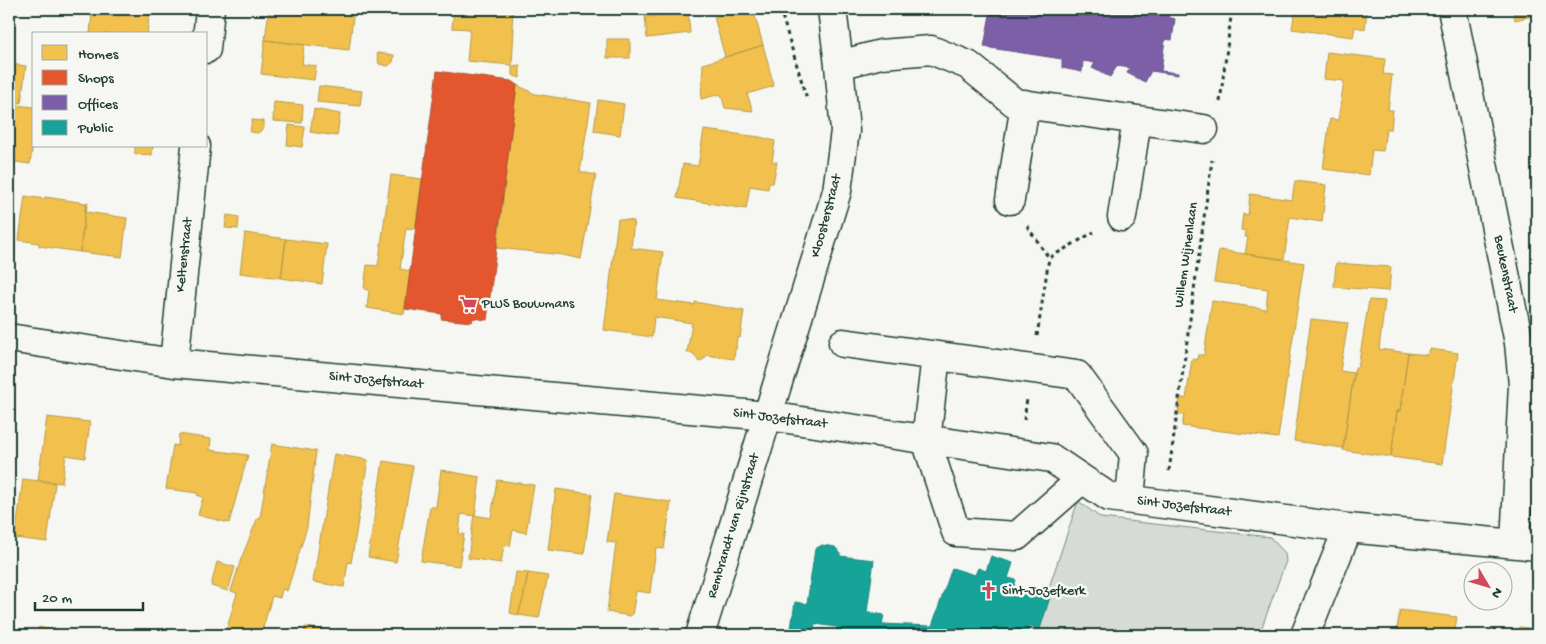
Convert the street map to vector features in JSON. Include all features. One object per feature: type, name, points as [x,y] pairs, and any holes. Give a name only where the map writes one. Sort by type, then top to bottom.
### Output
[{"type":"street","points":[[208,32],[210,9]]},
{"type":"street","name":"Kloosterstraat","points":[[768,416],[837,191],[845,131],[832,9]]},
{"type":"street","name":"Beukenstraat","points":[[1452,9],[1519,343],[1523,385],[1526,545]]},
{"type":"street","points":[[839,65],[881,54],[931,50],[968,65],[1015,103],[1137,120],[1209,140]]},
{"type":"street","points":[[1010,200],[1025,104]]},
{"type":"street","points":[[1122,216],[1137,120]]},
{"type":"street","name":"Keltenstraat","points":[[174,363],[196,148]]},
{"type":"street","name":"Sint Jozefstraat","points":[[9,338],[174,363],[768,416],[1051,458],[1109,497],[1348,528],[1526,545]]},
{"type":"street","points":[[843,343],[1077,375],[1134,454],[1130,499]]},
{"type":"street","points":[[936,356],[926,440],[956,532],[1017,536],[1082,479]]},
{"type":"street","name":"Rembrandt van Rijnstraat","points":[[700,635],[768,416]]},
{"type":"street","points":[[1305,635],[1348,528]]},
{"type":"path","points":[[1220,103],[1232,9]]},
{"type":"path","name":"Willem Wijnenlaan","points":[[1165,504],[1209,140]]},
{"type":"path","points":[[1010,200],[1049,258],[1122,216]]},
{"type":"shaded area","points":[[1078,501],[1101,518],[1270,537],[1285,553],[1286,561],[1259,635],[1033,635]]},
{"type":"building: Homes","points":[[112,9],[150,9],[147,32],[90,32],[92,12],[111,14]]},
{"type":"building: Homes","points":[[269,9],[317,12],[317,9],[354,9],[349,50],[265,40]]},
{"type":"building: Homes","points":[[454,9],[513,10],[512,65],[467,61],[470,29],[452,28]]},
{"type":"building: Homes","points":[[619,9],[671,9],[619,14]]},
{"type":"building: Homes","points":[[742,9],[753,9],[763,45],[725,57],[714,17]]},
{"type":"building: Homes","points":[[1316,9],[1367,9],[1365,29],[1355,27],[1353,37],[1292,29],[1295,10],[1315,13]]},
{"type":"building: Homes","points":[[1513,9],[1537,9],[1537,15],[1515,20]]},
{"type":"building: Homes","points":[[688,12],[690,33],[647,38],[645,17]]},
{"type":"building: Homes","points":[[607,39],[630,39],[630,58],[607,58]]},
{"type":"building: Homes","points":[[265,40],[304,45],[302,64],[316,66],[314,80],[261,74]]},
{"type":"building: Homes","points":[[763,45],[774,86],[747,94],[753,111],[725,108],[721,94],[701,99],[703,64]]},
{"type":"building: Homes","points":[[1327,52],[1385,59],[1383,74],[1392,75],[1388,110],[1393,110],[1391,129],[1386,129],[1383,151],[1372,150],[1369,175],[1323,169],[1330,119],[1338,120],[1344,81],[1324,79]]},
{"type":"building: Homes","points":[[377,53],[394,55],[393,62],[388,66],[379,64]]},
{"type":"building: Homes","points":[[9,64],[26,66],[21,103],[9,101]]},
{"type":"building: Homes","points":[[520,65],[520,78],[512,75],[512,66]]},
{"type":"building: Homes","points":[[517,85],[535,94],[591,103],[580,172],[596,175],[581,259],[563,255],[497,248]]},
{"type":"building: Homes","points":[[319,86],[362,91],[360,106],[317,102]]},
{"type":"building: Homes","points":[[598,100],[624,104],[620,135],[594,131]]},
{"type":"building: Homes","points":[[274,102],[303,105],[302,123],[273,121]]},
{"type":"building: Homes","points":[[9,104],[15,105],[9,158]]},
{"type":"building: Homes","points":[[15,105],[32,107],[32,148],[30,164],[9,161]]},
{"type":"building: Homes","points":[[314,109],[340,114],[337,136],[310,132]]},
{"type":"building: Homes","points":[[252,120],[264,121],[264,128],[258,133],[250,132]]},
{"type":"building: Homes","points":[[289,125],[305,127],[302,147],[287,145]]},
{"type":"building: Homes","points":[[704,130],[760,137],[775,141],[772,162],[777,162],[773,183],[769,183],[768,189],[750,186],[746,209],[677,198],[683,164],[698,166]]},
{"type":"building: Homes","points":[[135,148],[153,148],[152,155],[135,154]]},
{"type":"building: Homes","points":[[391,175],[422,179],[415,229],[406,228],[400,269],[410,271],[404,314],[367,308],[369,290],[364,289],[367,265],[378,266]]},
{"type":"building: Homes","points":[[1295,181],[1326,185],[1322,222],[1290,217],[1284,259],[1245,254],[1248,237],[1245,237],[1246,231],[1241,230],[1243,214],[1248,215],[1250,194],[1292,200]]},
{"type":"building: Homes","points":[[25,196],[86,203],[80,252],[39,246],[39,243],[19,240]]},
{"type":"building: Homes","points":[[88,202],[86,212],[127,218],[122,257],[80,252],[86,203]]},
{"type":"building: Homes","points":[[227,215],[239,217],[238,229],[225,228]]},
{"type":"building: Homes","points":[[618,219],[634,221],[631,248],[663,252],[657,300],[695,305],[695,302],[744,311],[740,338],[737,337],[734,359],[707,355],[699,362],[693,353],[687,353],[692,323],[654,317],[652,337],[604,330]]},
{"type":"building: Homes","points":[[245,233],[286,239],[281,278],[240,273]]},
{"type":"building: Homes","points":[[286,239],[327,244],[322,284],[281,278]]},
{"type":"building: Homes","points":[[1219,250],[1304,263],[1278,438],[1182,426],[1184,415],[1178,415],[1180,397],[1186,399],[1192,359],[1197,360],[1198,355],[1204,355],[1212,301],[1266,309],[1268,289],[1214,282]]},
{"type":"building: Homes","points":[[1336,263],[1391,267],[1389,291],[1334,287]]},
{"type":"building: Homes","points":[[1369,300],[1385,301],[1379,349],[1408,353],[1391,457],[1343,450],[1354,373],[1355,368],[1358,368]]},
{"type":"building: Homes","points":[[1311,319],[1348,323],[1340,371],[1354,373],[1343,448],[1294,441]]},
{"type":"building: Homes","points":[[1430,349],[1458,353],[1442,464],[1391,457],[1408,353],[1428,355]]},
{"type":"building: Homes","points":[[9,411],[15,412],[9,448]]},
{"type":"building: Homes","points":[[47,417],[90,422],[85,458],[66,455],[62,483],[38,480]]},
{"type":"building: Homes","points":[[179,434],[211,439],[210,450],[248,455],[229,523],[198,515],[203,497],[197,495],[198,493],[166,489],[173,445],[178,446]]},
{"type":"building: Homes","points":[[272,444],[316,451],[307,527],[287,591],[282,589],[280,598],[272,596],[261,635],[225,635],[237,593],[231,591],[241,559],[258,517],[260,518]]},
{"type":"building: Homes","points":[[334,454],[368,460],[351,563],[348,562],[344,587],[313,582]]},
{"type":"building: Homes","points":[[383,461],[413,466],[396,562],[368,557]]},
{"type":"building: Homes","points":[[441,470],[480,477],[475,516],[461,514],[459,534],[464,534],[459,566],[421,561],[430,507],[436,507]]},
{"type":"building: Homes","points":[[23,479],[55,483],[47,542],[15,538]]},
{"type":"building: Homes","points":[[497,480],[534,485],[526,533],[513,530],[510,546],[504,545],[501,563],[468,558],[474,515],[491,518]]},
{"type":"building: Homes","points":[[556,489],[592,494],[584,554],[548,550]]},
{"type":"building: Homes","points":[[614,494],[671,502],[664,549],[656,548],[650,593],[636,591],[632,615],[630,616],[607,612],[616,543],[607,542]]},
{"type":"building: Homes","points":[[217,562],[235,567],[228,591],[211,586]]},
{"type":"building: Homes","points":[[516,572],[528,573],[518,615],[510,613]]},
{"type":"building: Homes","points":[[528,573],[548,576],[539,618],[518,615]]},
{"type":"building: Homes","points":[[1400,610],[1457,617],[1454,635],[1396,635]]},
{"type":"building: Homes","points":[[39,627],[67,635],[36,635]]},
{"type":"building: Homes","points":[[305,627],[346,633],[346,635],[304,635]]},
{"type":"building: Homes","points":[[1519,627],[1537,629],[1537,635],[1517,635]]},
{"type":"building: Shops","points":[[437,71],[511,81],[517,85],[487,320],[473,318],[472,322],[441,319],[442,314],[405,309]]},
{"type":"building: Offices","points":[[991,9],[1170,9],[1168,17],[1175,19],[1172,40],[1165,39],[1161,71],[1178,73],[1178,75],[1151,71],[1145,82],[1127,73],[1130,68],[1117,66],[1110,77],[1092,68],[1095,63],[1083,61],[1082,72],[1062,68],[1062,59],[984,47]]},
{"type":"building: Public","points":[[822,545],[835,547],[840,556],[874,560],[867,612],[884,615],[882,624],[932,626],[952,568],[975,575],[978,568],[986,571],[991,556],[1013,563],[1008,578],[1016,580],[1014,586],[1050,597],[1040,629],[1030,626],[1028,635],[836,635],[837,627],[815,624],[813,635],[790,635],[795,602],[807,604],[815,549]]},
{"type":"place","name":"PLUS Bouwmans","points":[[468,304]]},
{"type":"place","name":"Sint-Jozefkerk","points":[[988,591]]}]
